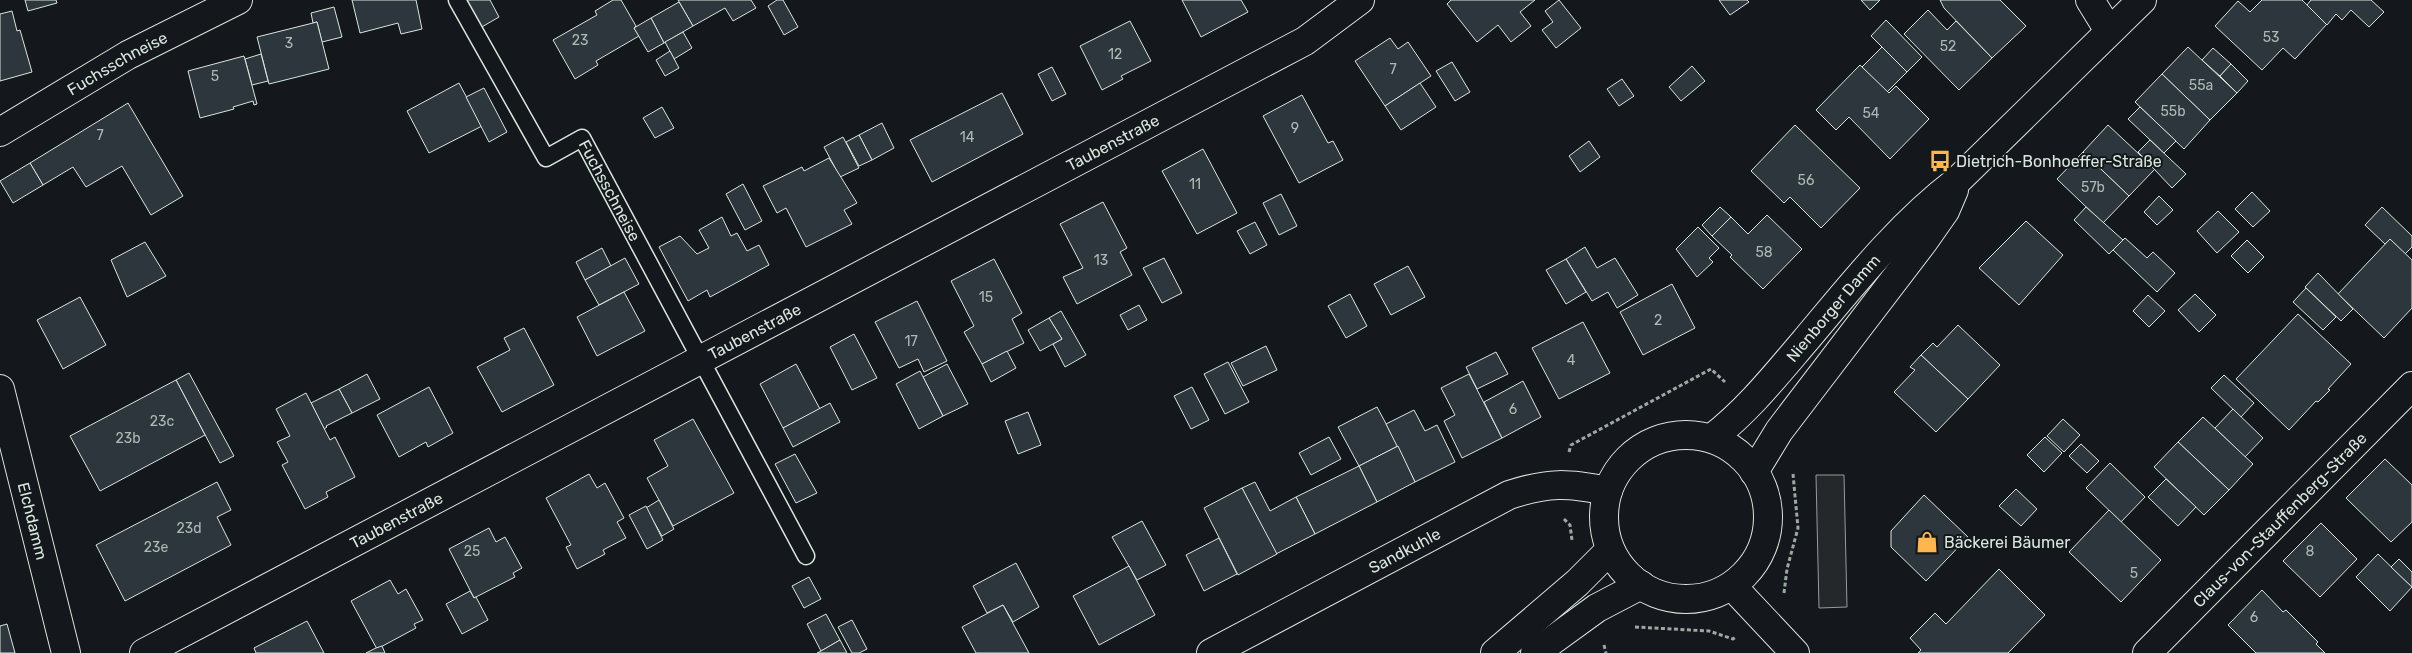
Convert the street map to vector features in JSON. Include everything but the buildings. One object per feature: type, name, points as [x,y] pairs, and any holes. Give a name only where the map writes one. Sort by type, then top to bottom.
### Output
[{"type":"street","name":"Fuchsschneise","points":[[0,132],[128,55],[238,0]]},
{"type":"street","name":"Taubenstraße","points":[[144,653],[1305,41],[1360,0]]},
{"type":"street","points":[[2090,0],[2109,31]]},
{"type":"street","name":"Nienborger Damm","points":[[1712,438],[1751,405],[1895,237],[1935,198],[1957,181],[2142,0]]},
{"type":"street","name":"Nienborger Damm","points":[[1754,472],[1779,431],[1919,248],[1945,211],[1957,181]]},
{"type":"street","name":"Claus-von-Stauffenberg-Straße","points":[[2146,653],[2412,386]]},
{"type":"street","name":"Elchdamm","points":[[0,388],[66,653]]},
{"type":"street","points":[[1686,434],[1712,438],[1751,466],[1754,472],[1762,484],[1768,506],[1768,528],[1762,549],[1750,568],[1732,586],[1712,594],[1688,598],[1663,595],[1641,585],[1622,573],[1610,550],[1605,532],[1604,511],[1608,491],[1620,468],[1638,450],[1661,438],[1686,434]]},
{"type":"street","name":"Sandkuhle","points":[[1211,653],[1509,495],[1539,486],[1561,484],[1608,491]]},
{"type":"street","points":[[1495,653],[1577,583],[1610,550]]},
{"type":"street","points":[[1535,653],[1597,608],[1641,585]]},
{"type":"street","points":[[1732,586],[1760,618],[1795,653]]},
{"type":"lane","name":"Fuchsschneise","points":[[457,0],[546,158],[582,138],[700,360]]},
{"type":"lane","points":[[700,360],[806,556]]},
{"type":"path","points":[[1577,583],[1568,571],[1565,562],[1572,539],[1570,525],[1555,508],[1570,445],[1711,369],[1751,405]]},
{"type":"path","points":[[1597,608],[1614,626],[1709,631],[1733,640],[1783,600],[1787,569],[1798,528],[1793,472],[1798,450],[1779,431]]},
{"type":"shaded area","points":[[1816,475],[1844,475],[1847,607],[1819,608]]},
{"type":"place","name":"Dietrich-Bonhoeffer-Straße","points":[[1940,161]]},
{"type":"place","name":"Bäckerei Bäumer","points":[[1927,542]]}]
